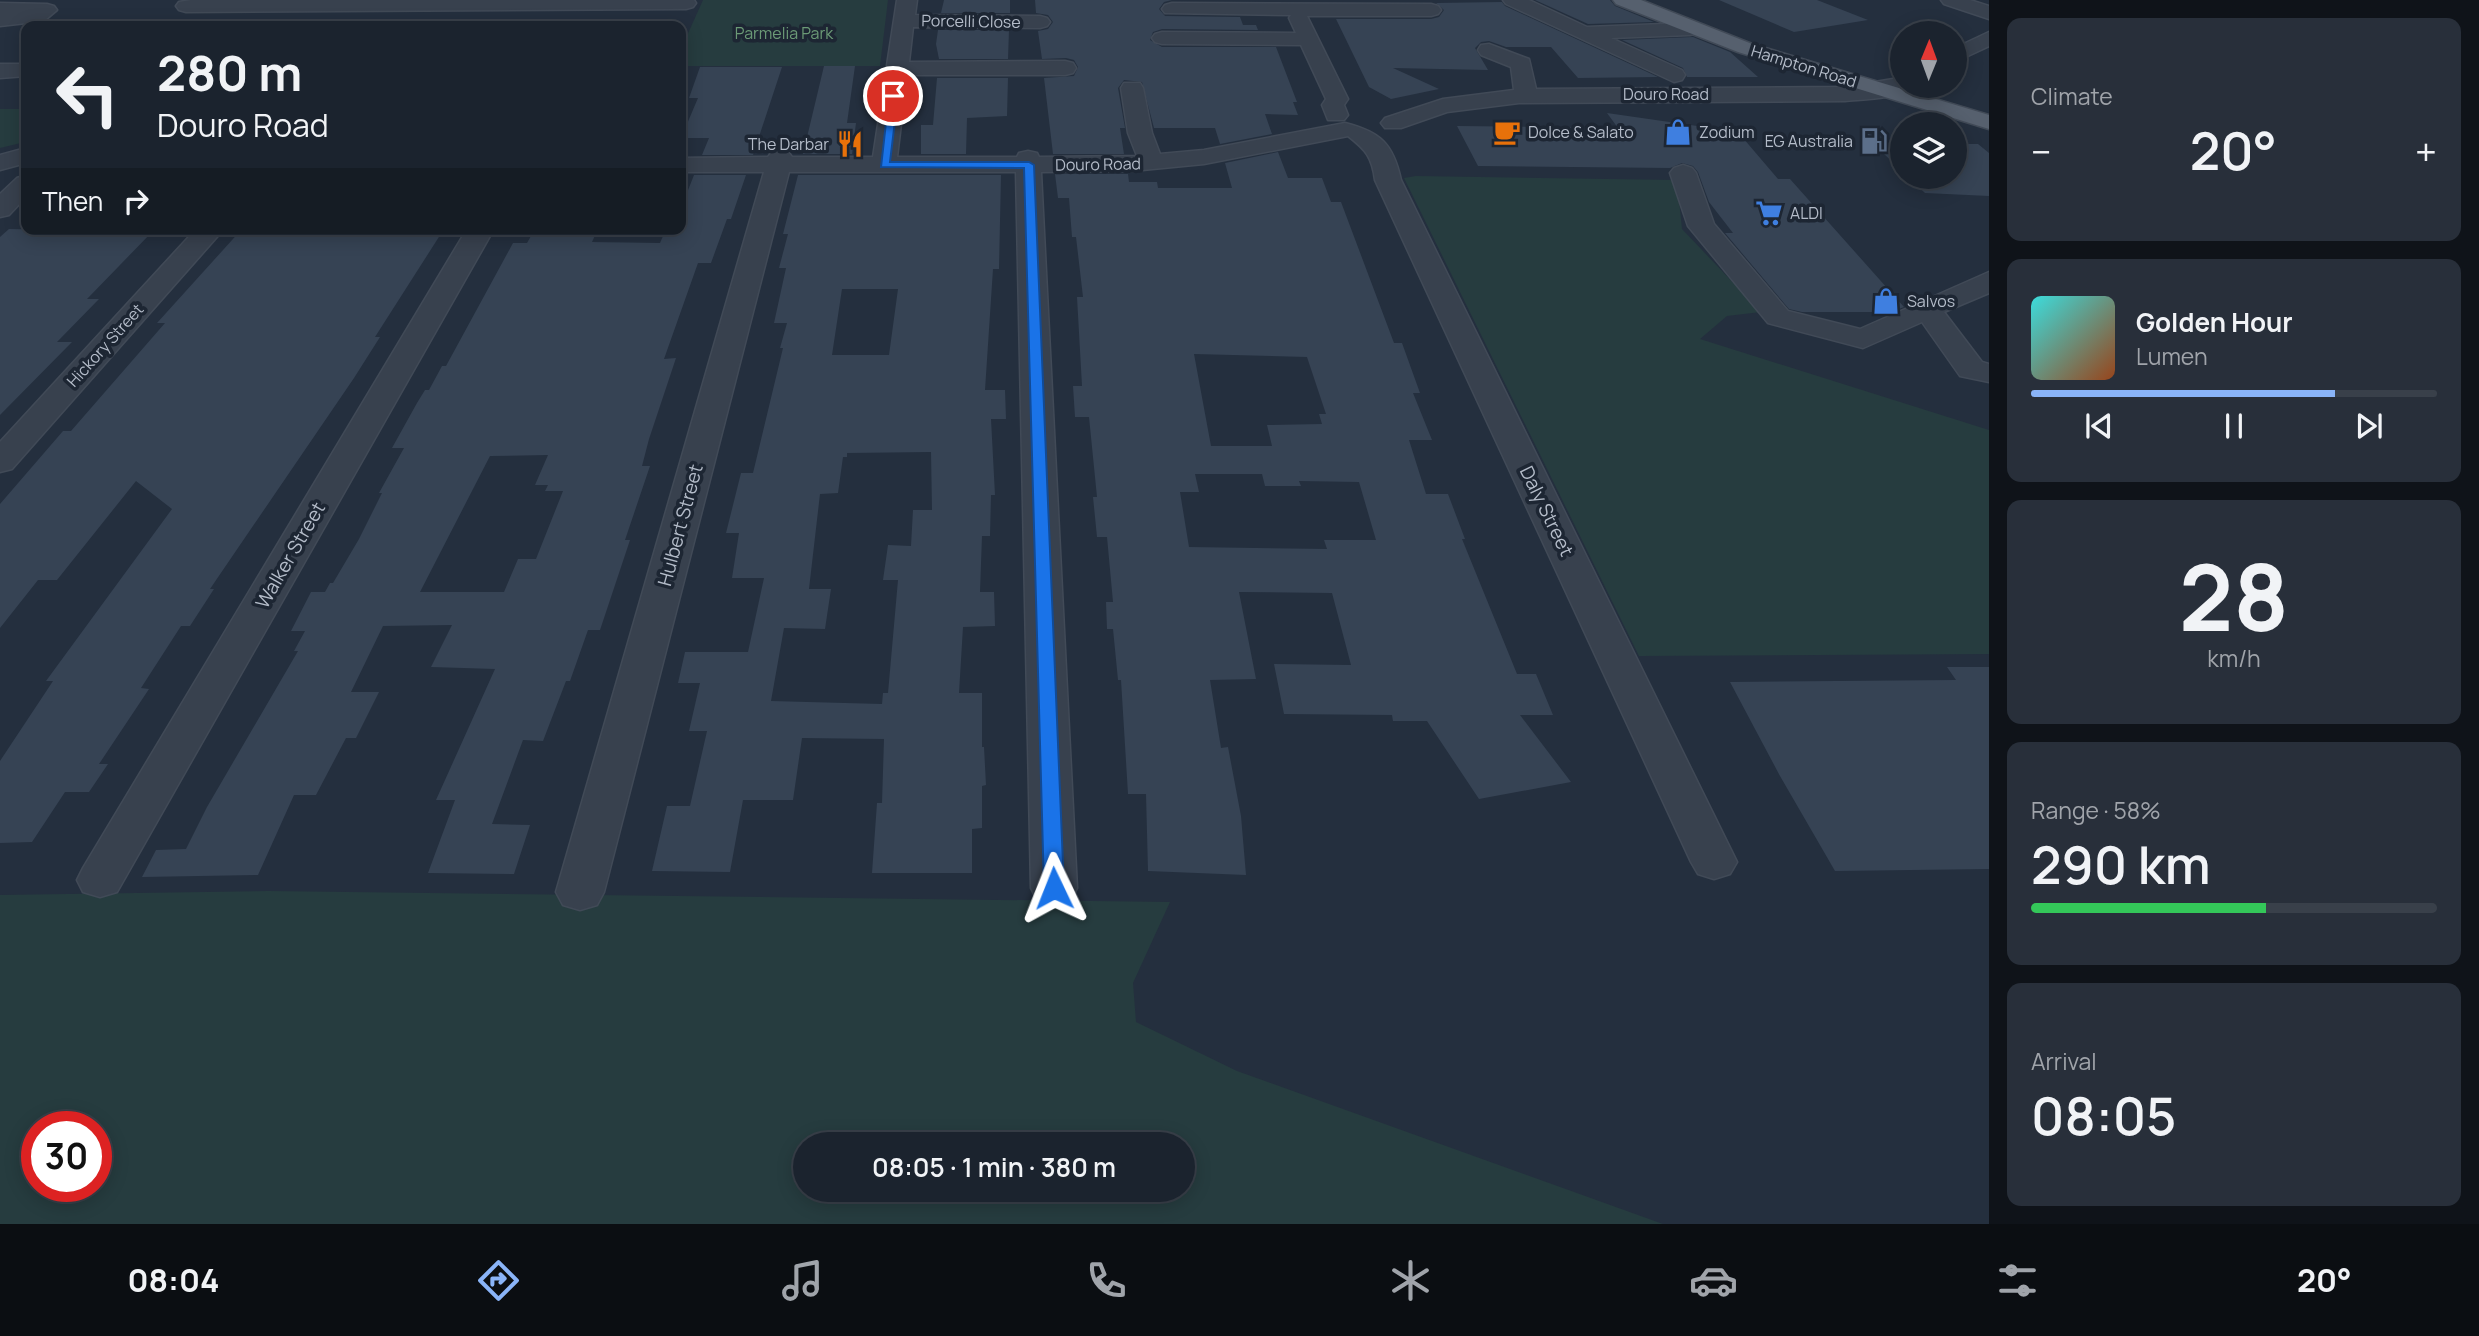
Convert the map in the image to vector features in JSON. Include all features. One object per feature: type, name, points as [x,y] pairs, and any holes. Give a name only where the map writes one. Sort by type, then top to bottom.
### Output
[{"type":"main road","name":"Hampton Road","points":[[1623,0],[1690,29],[1989,110]]},
{"type":"main road","name":"Hampton Road","points":[[1652,0],[1774,47],[1989,122]]},
{"type":"street","points":[[1513,0],[1674,75]]},
{"type":"street","points":[[1951,0],[1983,11]]},
{"type":"street","points":[[189,9],[687,2],[677,21]]},
{"type":"street","points":[[1172,9],[1293,5],[1431,10]]},
{"type":"street","name":"Daly Street","points":[[1293,5],[1350,116],[1372,142],[1389,136],[1388,180],[1714,862]]},
{"type":"street","points":[[0,9],[47,10],[37,18],[0,20]]},
{"type":"street","points":[[1533,9],[1530,18],[1544,34]]},
{"type":"street","points":[[885,162],[905,10]]},
{"type":"street","name":"Porcelli Close","points":[[897,69],[1058,61],[1044,16],[905,10]]},
{"type":"street","points":[[1581,32],[1690,29]]},
{"type":"street","points":[[1162,38],[1310,39]]},
{"type":"street","points":[[1967,59],[1989,38]]},
{"type":"street","points":[[1489,50],[1521,64],[1525,89]]},
{"type":"street","points":[[1618,50],[1608,54],[1626,75]]},
{"type":"street","points":[[0,71],[21,70]]},
{"type":"street","name":"Douro Road","points":[[1028,161],[1184,151],[1454,96],[1525,89],[1799,88],[1885,84]]},
{"type":"street","name":"Douro Road","points":[[1389,136],[1443,106],[1519,96],[1845,94],[1885,84]]},
{"type":"street","points":[[1132,88],[1140,134],[1148,155]]},
{"type":"street","points":[[1350,116],[1386,117],[1389,136]]},
{"type":"street","name":"Douro Road","points":[[686,165],[1164,161],[1350,116]]},
{"type":"street","name":"Douro Road","points":[[686,158],[779,162]]},
{"type":"street","points":[[1028,161],[1054,888]]},
{"type":"street","name":"Hulbert Street","points":[[580,892],[779,162]]},
{"type":"street","points":[[0,209],[15,165]]},
{"type":"street","points":[[1683,173],[1701,226],[1778,317],[1863,339],[1977,288],[1989,280]]},
{"type":"street","name":"Hickory Street","points":[[0,462],[206,235]]},
{"type":"street","name":"Walker Street","points":[[100,880],[477,235]]},
{"type":"street","points":[[1927,309],[1971,369],[1989,373]]},
{"type":"green space","name":"Parmelia Park","points":[[703,0],[888,0],[880,66],[686,66],[686,38]]},
{"type":"green space","points":[[0,109],[21,109],[21,143],[0,148]]},
{"type":"green space","points":[[1404,178],[1677,180],[1682,229],[1761,312],[1727,316],[1700,339],[1989,430],[1989,654],[1639,656]]},
{"type":"green space","points":[[268,891],[1170,902],[1133,983],[1136,1022],[1237,1071],[1663,1224],[0,1224],[0,895]]},
{"type":"building","points":[[944,0],[1010,0],[1010,13],[941,13]]},
{"type":"building","points":[[1035,0],[1172,0],[1164,2],[1159,9],[1165,16],[1240,17],[1243,25],[1256,25],[1258,30],[1162,29],[1153,32],[1150,40],[1162,47],[1276,47],[1297,102],[1293,102],[1298,115],[1265,114],[1272,134],[1220,144],[1215,128],[1154,128],[1142,82],[1124,80],[1118,88],[1125,128],[1120,128],[1124,154],[1053,154],[1044,78],[1074,76],[1078,67],[1074,60],[1066,58],[1042,59],[1038,31],[1048,29],[1053,22],[1048,15],[1036,13]]},
{"type":"building","points":[[1535,0],[1610,0],[1615,6],[1654,22],[1588,24]]},
{"type":"building","points":[[1719,0],[1817,0],[1868,20],[1794,32]]},
{"type":"building","points":[[1502,2],[1505,6],[1658,77],[1578,78],[1551,47],[1506,47],[1489,41],[1481,42],[1475,48],[1488,70],[1393,68],[1439,89],[1391,99],[1369,87],[1336,19],[1431,19],[1439,17],[1444,10],[1436,3]]},
{"type":"building","points":[[938,30],[1009,30],[1008,59],[939,59],[936,44]]},
{"type":"building","points":[[1693,37],[1730,52],[1758,77],[1687,77],[1683,68],[1622,40]]},
{"type":"building","points":[[824,66],[855,66],[847,123],[856,123],[852,154],[803,154]]},
{"type":"building","points":[[700,67],[782,67],[753,155],[702,155],[709,138],[686,138],[686,126],[698,98],[689,98]]},
{"type":"building","points":[[937,78],[1008,78],[1007,116],[967,118],[966,154],[921,154],[921,125],[933,125]]},
{"type":"building","points":[[1607,113],[1732,131],[1743,138],[1778,179],[1790,179],[1904,307],[1891,312],[1802,312],[1789,309],[1725,233],[1733,233],[1709,202],[1698,172],[1693,166],[1682,163],[1670,168],[1478,166],[1457,126],[1618,128]]},
{"type":"building","points":[[1864,132],[1890,143],[1890,160]]},
{"type":"building","points":[[1967,144],[1978,144],[1989,153],[1989,196],[1925,193],[1921,189],[1967,189]]},
{"type":"building","points":[[1278,152],[1288,178],[1322,178],[1331,202],[1341,202],[1394,343],[1402,343],[1420,393],[1413,393],[1432,440],[1409,440],[1426,494],[1448,494],[1465,539],[1462,539],[1517,674],[1536,674],[1553,715],[1520,715],[1571,782],[1479,799],[1427,721],[1393,721],[1392,715],[1284,714],[1274,664],[1351,665],[1332,593],[1239,592],[1256,679],[1210,680],[1221,748],[1228,747],[1241,816],[1246,875],[1148,871],[1146,794],[1128,794],[1121,680],[1118,680],[1113,629],[1107,629],[1106,602],[1113,602],[1107,537],[1097,537],[1093,497],[1097,497],[1089,417],[1075,417],[1073,386],[1082,386],[1077,297],[1083,297],[1076,237],[1072,237],[1069,198],[1058,198],[1055,174],[1128,174],[1129,182],[1157,182],[1158,188],[1232,188],[1225,163]],"holes":[[[1194,354],[1307,357],[1326,414],[1319,414],[1322,424],[1267,425],[1272,446],[1211,446]],[[1195,474],[1262,474],[1265,486],[1301,486],[1299,481],[1359,482],[1376,540],[1324,540],[1327,549],[1189,547],[1180,492],[1199,492]]]},
{"type":"building","points":[[694,175],[746,175],[731,219],[727,219],[711,263],[698,263],[664,359],[676,358],[642,466],[650,466],[625,540],[630,540],[600,630],[588,630],[570,681],[566,681],[543,741],[523,740],[492,824],[530,825],[514,874],[428,873],[455,800],[436,800],[495,669],[431,667],[452,625],[383,626],[351,692],[379,692],[356,738],[346,738],[316,795],[294,795],[258,875],[142,877],[156,850],[186,849],[207,807],[298,651],[294,651],[305,631],[291,631],[311,592],[325,592],[359,539],[382,493],[379,493],[404,448],[392,448],[425,390],[429,390],[442,366],[446,366],[513,243],[527,243],[532,235],[595,235],[592,242],[660,243],[663,235],[686,235],[686,195]],"holes":[[[548,455],[535,485],[548,485],[545,491],[563,491],[536,559],[518,559],[504,592],[420,592],[490,456]]]},
{"type":"building","points":[[798,175],[1001,175],[999,269],[993,269],[985,390],[1005,390],[1006,419],[991,419],[995,495],[991,495],[990,536],[982,536],[980,592],[994,592],[995,626],[963,627],[959,693],[982,693],[982,747],[986,785],[982,786],[982,828],[972,829],[972,873],[872,873],[877,803],[882,803],[884,739],[802,738],[793,800],[743,800],[730,872],[652,871],[667,806],[690,806],[707,731],[689,731],[700,683],[678,683],[685,652],[748,652],[764,578],[732,578],[739,533],[726,533],[741,473],[753,473],[783,348],[780,348],[787,323],[774,323],[786,268],[779,268],[788,234],[783,234]],"holes":[[[842,289],[898,289],[889,355],[832,355]],[[931,452],[932,510],[913,510],[911,546],[888,545],[883,580],[898,580],[888,693],[883,693],[882,704],[771,701],[784,628],[825,629],[831,589],[809,589],[820,494],[838,493],[843,457],[847,457],[847,453]]]},
{"type":"building","points":[[9,229],[21,229],[21,235],[149,235],[87,299],[99,299],[57,342],[72,342],[0,415],[0,237]]},
{"type":"building","points":[[237,235],[440,235],[375,337],[380,337],[354,378],[210,589],[214,589],[190,626],[181,626],[141,688],[149,689],[99,764],[108,764],[89,792],[65,792],[32,842],[0,843],[0,761],[53,681],[46,681],[172,509],[136,481],[57,580],[38,580],[0,628],[0,504],[63,431],[71,431],[165,323],[157,323]]},
{"type":"building","points":[[1947,667],[1989,667],[1989,869],[1835,871],[1730,682],[1956,680]]},
{"type":"place","name":"Dolce & Salato","points":[[1507,132]]},
{"type":"place","name":"Zodium","points":[[1678,132]]},
{"type":"place","name":"EG Australia","points":[[1874,141]]},
{"type":"place","name":"The Darbar","points":[[850,144]]},
{"type":"place","name":"ALDI","points":[[1769,213]]},
{"type":"place","name":"Salvos","points":[[1886,301]]},
{"type":"route","points":[[893,96],[884,165],[1029,165],[1054,888]]}]
